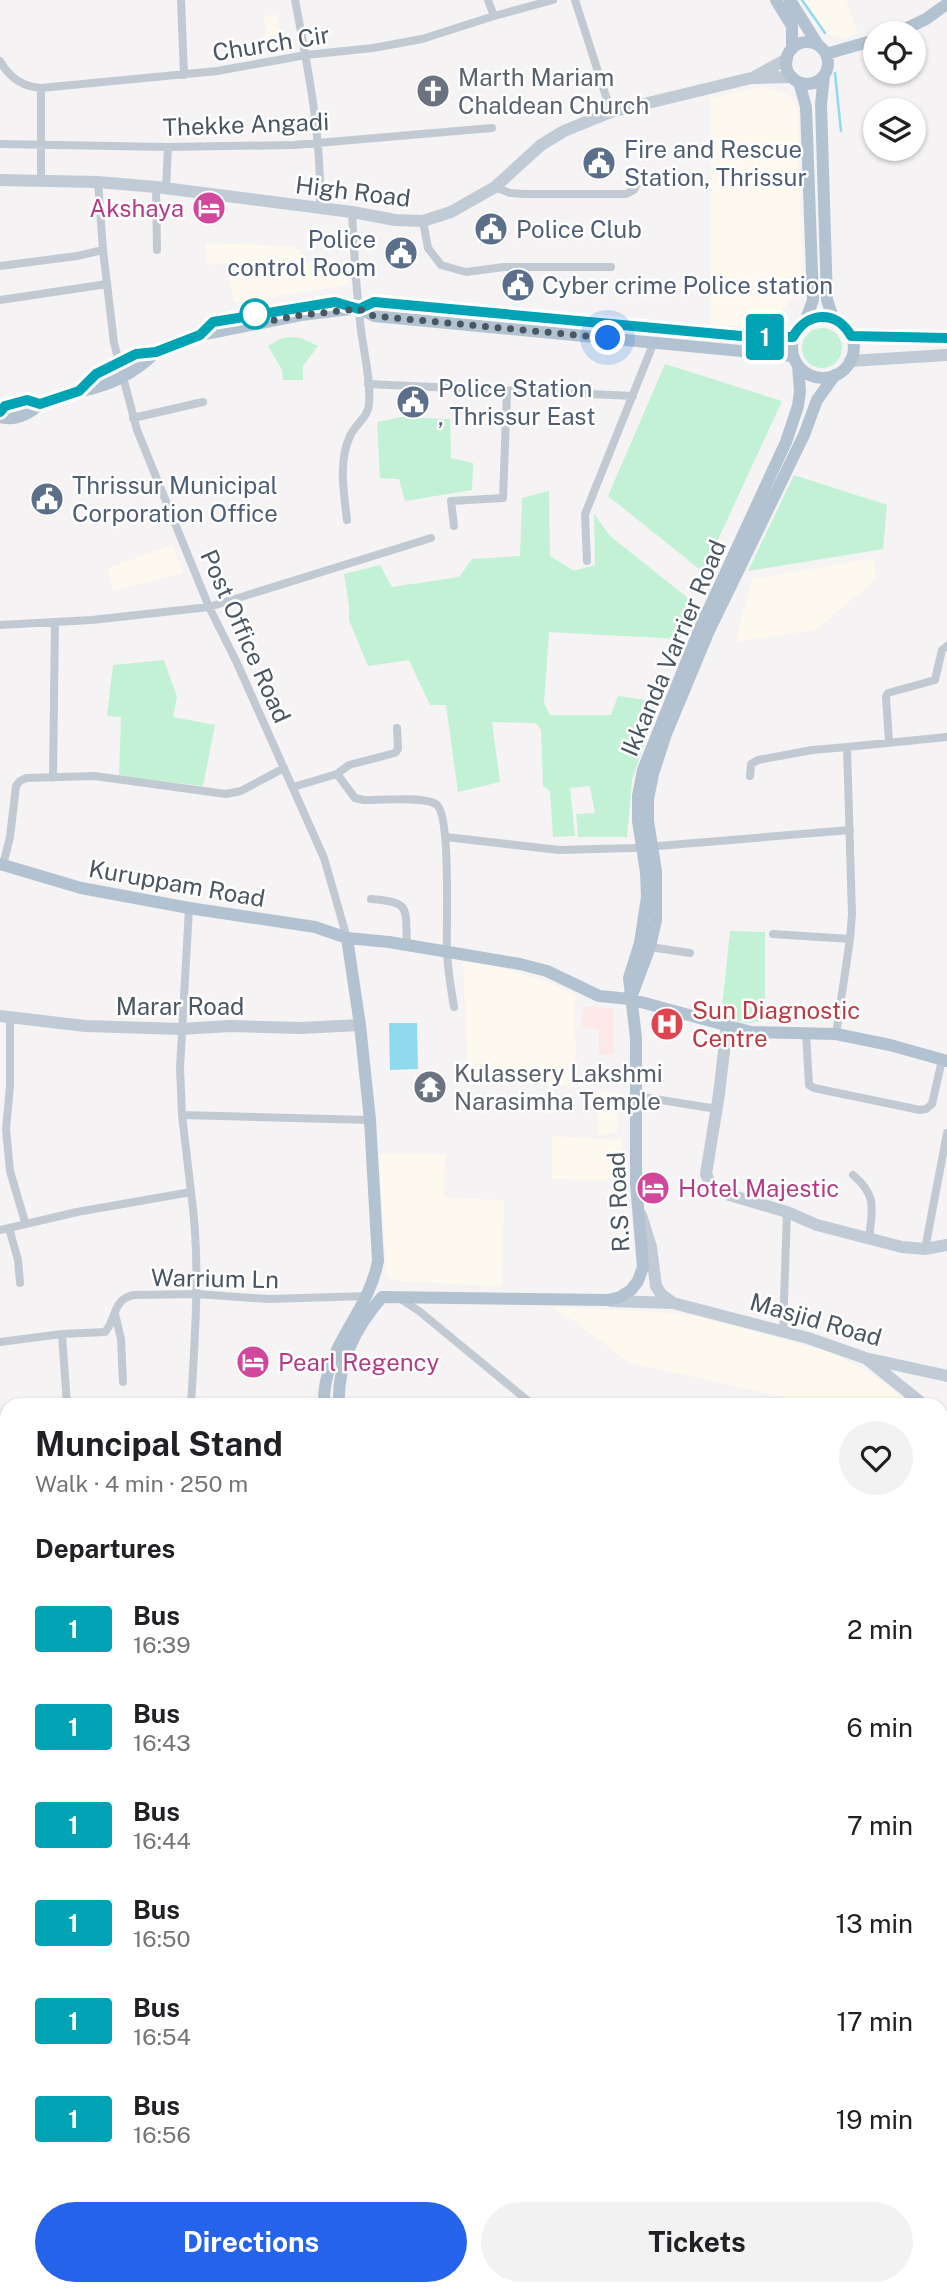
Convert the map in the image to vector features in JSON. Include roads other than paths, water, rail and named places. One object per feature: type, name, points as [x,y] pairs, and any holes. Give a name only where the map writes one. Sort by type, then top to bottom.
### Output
[{"type":"main road","points":[[776,0],[792,26],[788,70],[806,107],[813,300],[805,322],[793,337],[796,361],[806,373],[815,377],[835,375],[850,361],[853,352],[847,328],[833,318],[814,317],[805,322]]},
{"type":"main road","points":[[790,0],[822,50],[828,65],[821,104],[827,300],[833,318]]},
{"type":"main road","points":[[920,21],[944,9]]},
{"type":"main road","points":[[789,53],[807,42],[822,50],[863,42]]},
{"type":"main road","points":[[795,80],[812,83],[824,76]]},
{"type":"main road","points":[[79,391],[96,374],[136,354],[156,352],[200,335],[301,315],[359,309],[374,302],[752,337],[793,337]]},
{"type":"main road","points":[[359,309],[374,316],[654,342],[796,361]]},
{"type":"main road","points":[[0,414],[5,406],[27,400],[40,404],[79,391],[102,387],[141,367],[156,352]]},
{"type":"main road","name":"Ikkanda Varrier Road","points":[[630,999],[650,947],[657,896],[638,796],[643,770],[699,628],[786,442],[800,391],[796,361]]},
{"type":"main road","name":"Ikkanda Varrier Road","points":[[630,999],[630,969],[640,943],[647,897],[648,799],[666,734],[708,633],[804,435],[817,400],[835,375]]},
{"type":"main road","name":"Kuruppam Road","points":[[1,864],[81,888],[315,927],[347,938],[447,951],[538,968],[599,996],[630,999],[751,1032],[836,1034],[890,1045],[944,1061]]},
{"type":"main road","points":[[347,938],[370,1120],[381,1280],[386,1290],[397,1297]]},
{"type":"main road","name":"R.S Road","points":[[608,1300],[621,1297],[631,1290],[642,1272],[643,1262],[637,1202],[636,1038],[630,999]]},
{"type":"main road","points":[[325,1398],[327,1371],[368,1296],[375,1281],[379,1261]]},
{"type":"main road","points":[[368,1296],[608,1300]]},
{"type":"main road","points":[[339,1398],[338,1388],[347,1350],[369,1312],[382,1297]]},
{"type":"street","points":[[181,0],[184,75]]},
{"type":"street","points":[[295,0],[306,55],[317,142],[320,208]]},
{"type":"street","points":[[488,0],[494,16]]},
{"type":"street","name":"Church Cir","points":[[0,61],[12,77],[29,88],[184,75],[422,39],[553,0]]},
{"type":"street","points":[[575,0],[611,112]]},
{"type":"street","points":[[751,78],[789,53]]},
{"type":"street","name":"High Road","points":[[0,180],[98,182],[161,188],[352,212],[395,220],[423,221],[451,212],[495,187],[541,145],[564,131],[611,112],[751,78],[795,80]]},
{"type":"street","points":[[41,88],[41,180]]},
{"type":"street","name":"Thekke Angadi","points":[[0,144],[168,147],[294,145],[492,128]]},
{"type":"street","points":[[157,250],[161,188],[168,147]]},
{"type":"street","points":[[495,187],[510,193],[524,194],[626,194],[634,190],[640,177]]},
{"type":"street","name":"Post Office Road","points":[[98,182],[107,284],[119,363],[133,418],[209,607],[237,663],[324,858],[347,938]]},
{"type":"street","points":[[347,520],[343,475],[345,448],[351,432],[366,416],[369,406],[354,271],[352,212]]},
{"type":"street","points":[[423,221],[428,248],[441,265],[466,272],[504,267],[611,267]]},
{"type":"street","points":[[0,265],[77,256],[103,250]]},
{"type":"street","points":[[0,300],[107,284]]},
{"type":"street","points":[[851,336],[947,338]]},
{"type":"street","points":[[587,561],[585,514],[654,342]]},
{"type":"street","points":[[850,361],[947,355]]},
{"type":"street","points":[[368,384],[633,396]]},
{"type":"street","points":[[454,526],[451,501],[503,498],[507,391]]},
{"type":"street","points":[[133,418],[203,402]]},
{"type":"street","points":[[0,625],[92,621],[209,607],[431,538]]},
{"type":"street","points":[[53,778],[55,622]]},
{"type":"street","points":[[889,742],[888,693],[935,680],[942,650],[947,646]]},
{"type":"street","points":[[293,787],[337,774],[349,765],[395,753],[398,749],[397,728]]},
{"type":"street","points":[[750,776],[751,764],[758,760],[812,750],[947,737]]},
{"type":"street","points":[[836,1034],[850,939],[847,747]]},
{"type":"street","points":[[1,864],[10,837],[16,786],[26,778],[94,776],[226,794],[241,791],[284,768]]},
{"type":"street","points":[[337,774],[355,798],[426,801],[437,804],[442,813],[446,837],[447,951],[454,1007]]},
{"type":"street","points":[[446,837],[559,850],[646,847],[850,831]]},
{"type":"street","points":[[372,899],[395,901],[402,905],[405,911],[407,945]]},
{"type":"street","points":[[190,908],[180,1068],[182,1115],[196,1230],[197,1294],[191,1398]]},
{"type":"street","points":[[773,934],[850,939]]},
{"type":"street","points":[[650,947],[690,953]]},
{"type":"street","points":[[5,1017],[10,1086],[6,1129],[10,1171],[25,1223]]},
{"type":"street","name":"Marar Road","points":[[5,1017],[85,1026],[181,1029],[230,1026],[360,1026]]},
{"type":"street","points":[[727,1025],[706,1174],[709,1184],[719,1194],[787,1212],[817,1225],[869,1239],[925,1249],[947,1245]]},
{"type":"street","points":[[806,1033],[809,1085],[920,1110],[932,1104],[944,1061]]},
{"type":"street","points":[[636,1096],[717,1109]]},
{"type":"street","points":[[182,1115],[370,1120]]},
{"type":"street","points":[[925,1249],[947,1133]]},
{"type":"street","points":[[853,1175],[866,1186],[870,1196],[872,1209],[869,1239]]},
{"type":"street","points":[[20,1283],[18,1260],[5,1229],[191,1192]]},
{"type":"street","points":[[637,1202],[651,1247],[656,1286],[661,1294],[673,1303]]},
{"type":"street","points":[[783,1331],[787,1212]]},
{"type":"street","name":"Warrium Ln","points":[[0,1342],[62,1334],[106,1332],[114,1311],[125,1297],[197,1294],[268,1300],[368,1296]]},
{"type":"street","points":[[397,1297],[419,1311],[525,1398]]},
{"type":"street","name":"Masjid Road","points":[[608,1300],[673,1303],[783,1331],[865,1358],[947,1376]]},
{"type":"street","points":[[114,1311],[121,1339],[123,1382]]},
{"type":"street","points":[[62,1334],[67,1398]]},
{"type":"street","points":[[865,1358],[915,1398]]},
{"type":"water","points":[[389,1023],[417,1023],[418,1069],[390,1070]]},
{"type":"waterway","points":[[802,0],[825,33]]},
{"type":"waterway","points":[[835,73],[841,131]]},
{"type":"place","name":"Marth Mariam Chaldean Church","points":[[433,91]]},
{"type":"place","name":"Fire and Rescue Station, Thrissur","points":[[599,163]]},
{"type":"place","name":"Akshaya","points":[[209,208]]},
{"type":"place","name":"Police Club","points":[[491,229]]},
{"type":"place","name":"Police control Room","points":[[401,253]]},
{"type":"place","name":"Cyber crime Police station","points":[[518,285]]},
{"type":"place","name":"Police Station , Thrissur East","points":[[413,402]]},
{"type":"place","name":"Thrissur Municipal Corporation Office","points":[[47,499]]},
{"type":"place","name":"Sun Diagnostic Centre","points":[[667,1024]]},
{"type":"place","name":"Kulassery Lakshmi Narasimha Temple","points":[[430,1087]]},
{"type":"place","name":"Hotel Majestic","points":[[653,1188]]},
{"type":"place","name":"Pearl Regency","points":[[253,1362]]}]
